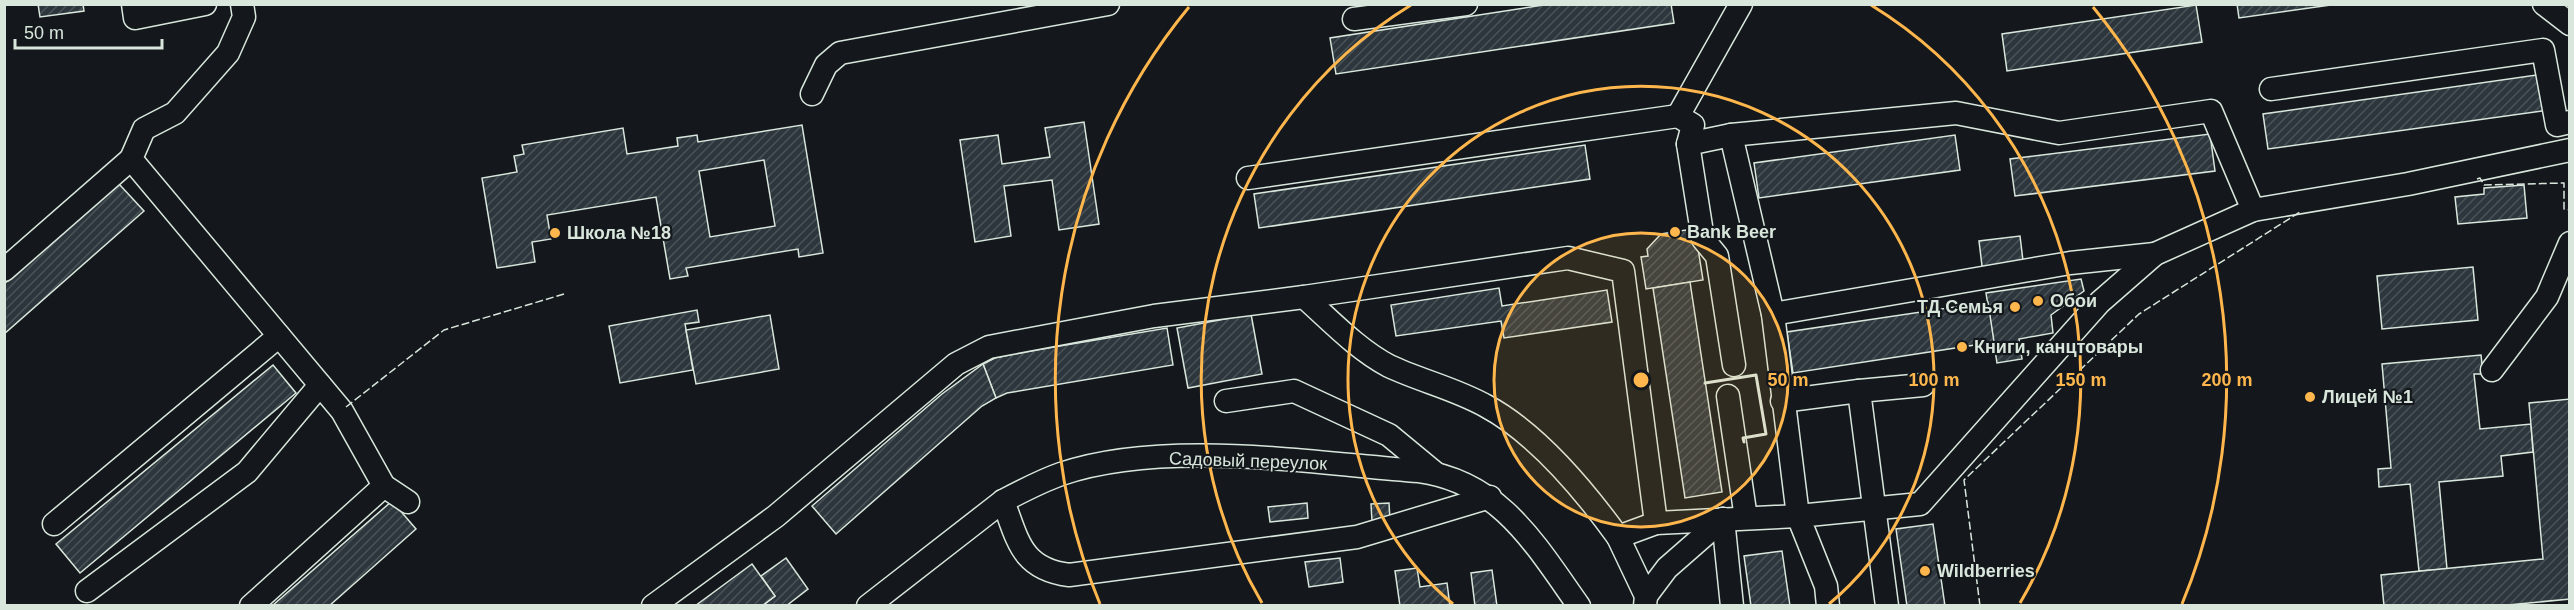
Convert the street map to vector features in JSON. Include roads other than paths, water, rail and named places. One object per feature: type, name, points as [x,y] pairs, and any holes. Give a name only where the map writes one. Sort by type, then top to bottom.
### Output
[{"type":"street","points":[[133,4],[135,18],[205,4]]},
{"type":"street","points":[[4,270],[131,159],[144,129],[175,113],[228,53],[244,17],[242,4]]},
{"type":"street","points":[[812,94],[826,65],[840,53],[1108,4]]},
{"type":"street","points":[[1354,19],[1466,4]]},
{"type":"street","points":[[1678,116],[1741,4]]},
{"type":"street","points":[[2544,4],[2570,24]]},
{"type":"street","points":[[2567,4],[2570,16]]},
{"type":"street","points":[[2271,89],[2543,50],[2557,125],[2570,122]]},
{"type":"street","points":[[1688,144],[1731,135],[1956,112],[2059,133],[2211,111],[2253,210]]},
{"type":"street","points":[[1248,178],[1678,116],[1693,124],[1688,144],[1703,239],[1717,256],[1734,365]]},
{"type":"street","points":[[1731,135],[1773,314],[1798,516],[1826,586],[1828,606]]},
{"type":"street","points":[[1618,537],[1656,523],[1798,516],[1920,504],[2100,302],[2155,254],[2253,210],[2408,184],[2570,150]]},
{"type":"street","points":[[131,159],[342,411],[384,486],[408,502]]},
{"type":"street","points":[[2492,370],[2547,297],[2570,243]]},
{"type":"street","points":[[1773,314],[2070,263],[2155,254]]},
{"type":"street","points":[[653,606],[776,516],[949,370],[989,347],[1154,316],[1304,297],[1568,258],[1623,271],[1656,523]]},
{"type":"street","points":[[1304,297],[1367,352],[1389,365],[1488,407],[1551,457],[1586,493],[1618,537],[1645,601]]},
{"type":"street","points":[[54,524],[279,336]]},
{"type":"street","points":[[87,591],[247,472],[320,385]]},
{"type":"street","points":[[1782,401],[1923,385]]},
{"type":"street","points":[[1226,401],[1294,391],[1389,435],[1435,473]]},
{"type":"street","points":[[1859,391],[1887,606]]},
{"type":"street","points":[[1728,396],[1746,518]]},
{"type":"street","name":"Садовый переулок","points":[[868,606],[1003,501],[1062,474],[1110,463],[1181,456],[1435,473],[1454,478],[1490,497],[1509,515],[1545,557],[1579,606]]},
{"type":"street","points":[[250,606],[384,486]]},
{"type":"street","points":[[1003,501],[1026,556],[1039,568],[1069,575],[1357,537],[1490,497]]},
{"type":"street","points":[[1645,601],[1667,568],[1723,519]]},
{"type":"street","points":[[1723,519],[1732,606]]},
{"type":"place","name":"Bank Beer","points":[[1675,232]]},
{"type":"place","name":"Школа №18","points":[[555,233]]},
{"type":"place","name":"Обои","points":[[2038,301]]},
{"type":"place","name":"ТД Семья","points":[[2015,307]]},
{"type":"place","name":"Книги, канцтовары","points":[[1962,347]]},
{"type":"place","name":"Лицей №1","points":[[2310,397]]},
{"type":"place","name":"Wildberries","points":[[1925,571]]}]
